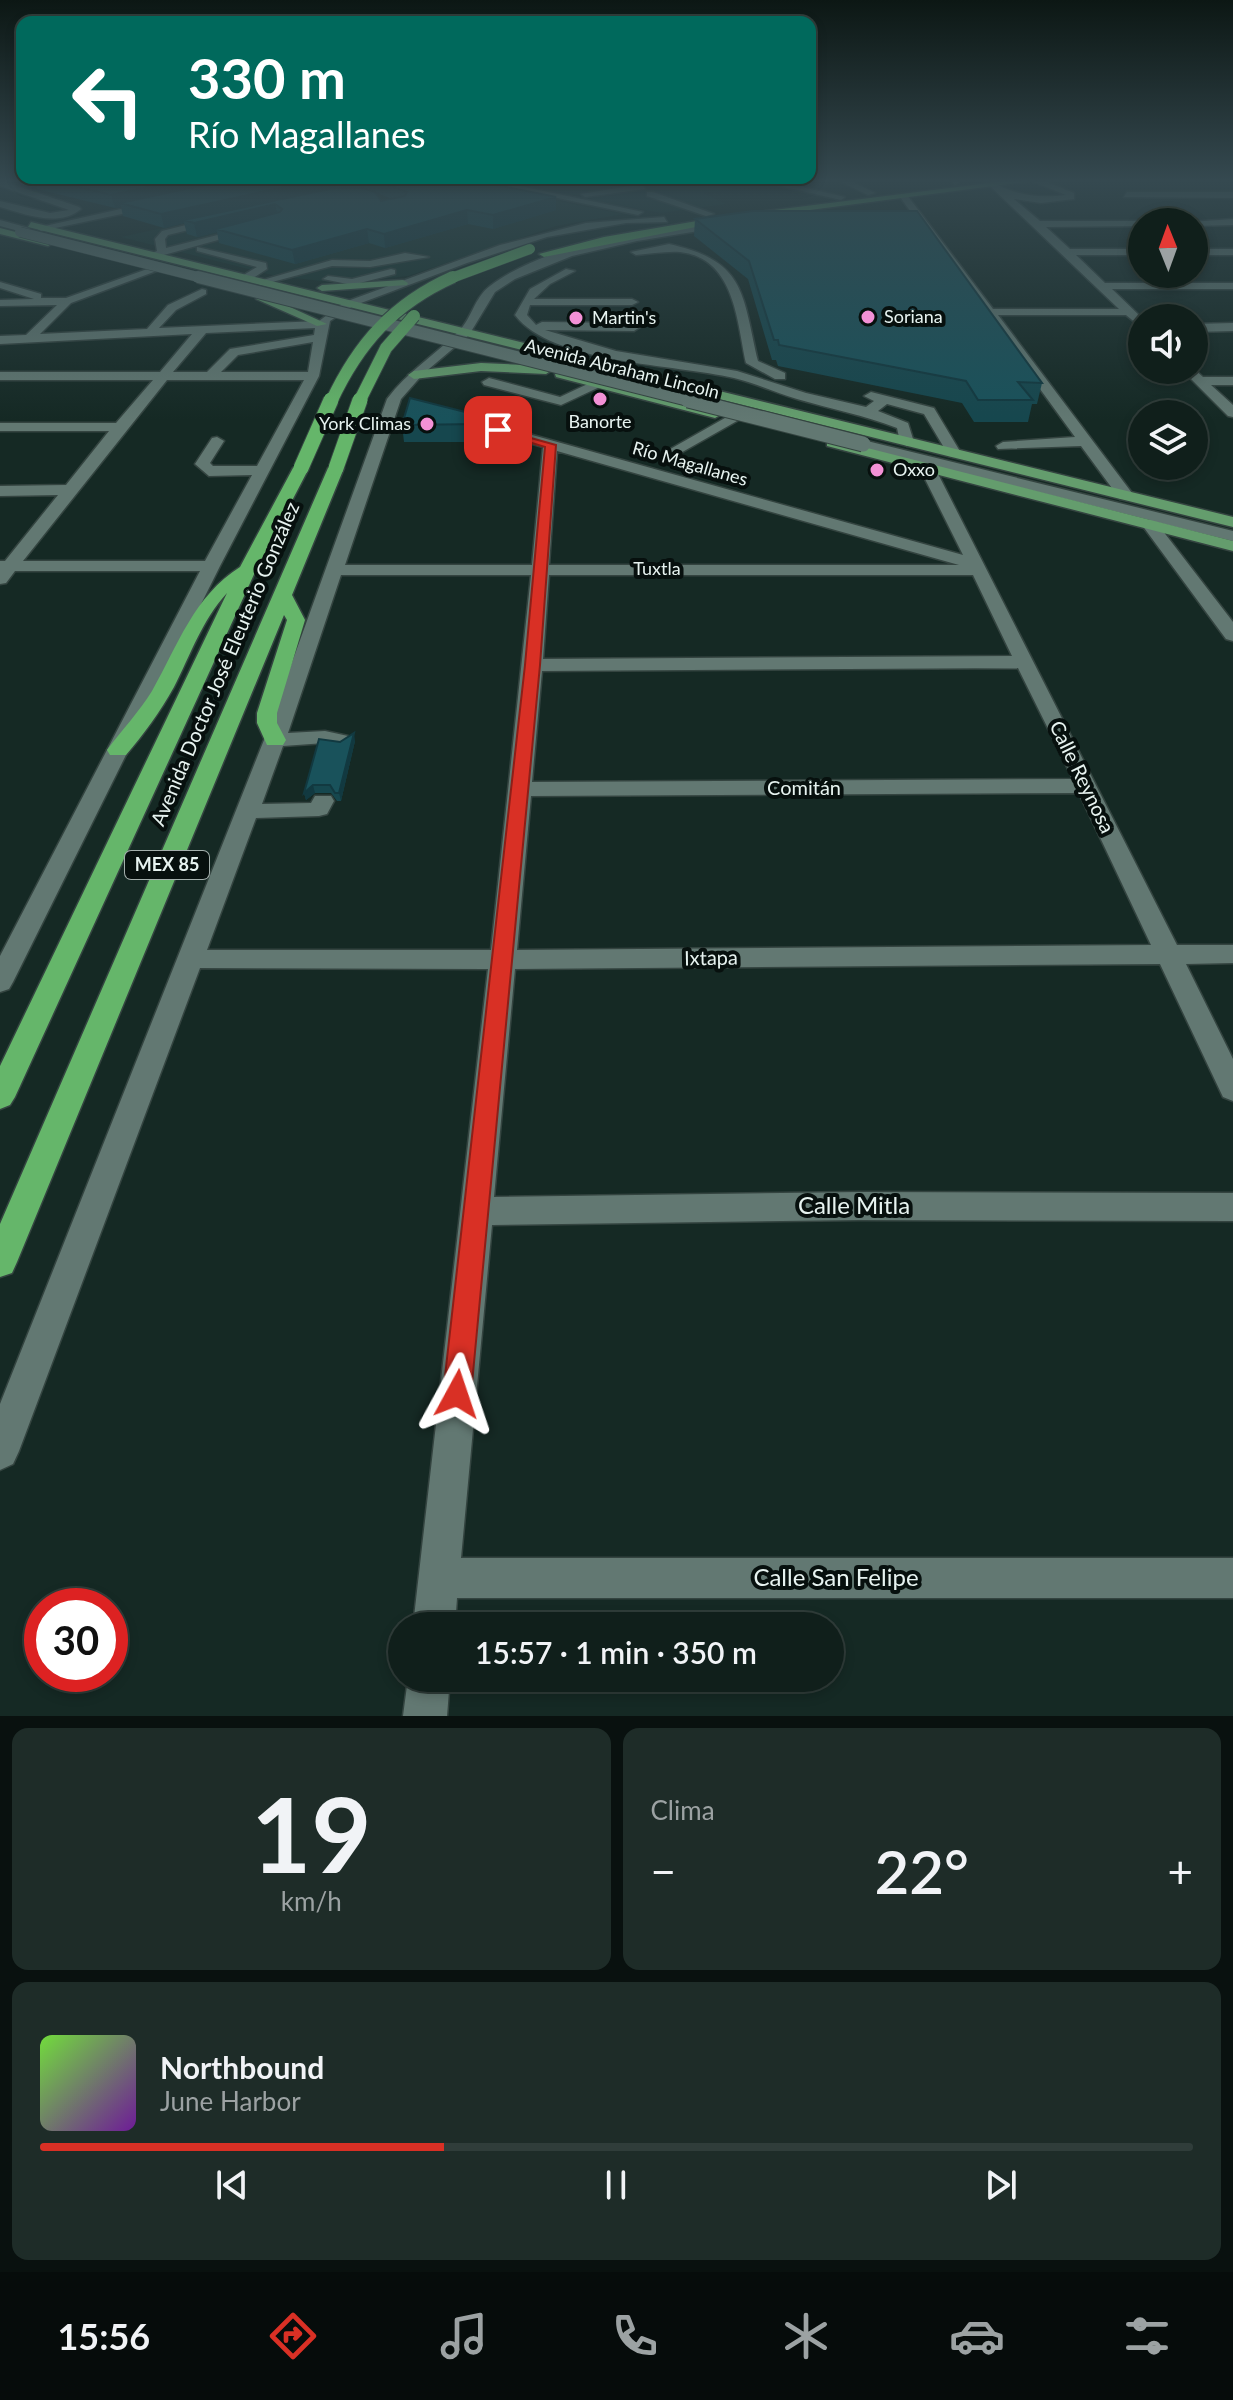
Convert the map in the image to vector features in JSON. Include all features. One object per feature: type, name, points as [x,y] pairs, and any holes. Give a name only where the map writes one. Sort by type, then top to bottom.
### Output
[{"type":"highway","name":"Avenida Doctor José Eleuterio González","points":[[0,1097],[247,570],[358,352],[372,332],[404,303],[431,287],[493,260]]},
{"type":"highway","name":"Avenida Doctor José Eleuterio González","points":[[0,1262],[240,691],[285,597],[381,352],[395,333],[418,313],[459,288],[529,260]]},
{"type":"highway","points":[[118,750],[148,713],[214,596],[229,580],[247,570]]},
{"type":"highway","points":[[275,740],[267,723],[267,713],[296,620],[285,597]]},
{"type":"main road","points":[[122,260],[160,271]]},
{"type":"main road","points":[[180,260],[1233,522]]},
{"type":"main road","name":"Avenida Abraham Lincoln","points":[[160,271],[260,297],[323,325],[449,345],[1233,546]]},
{"type":"main road","points":[[285,288],[345,288],[403,283]]},
{"type":"main road","points":[[475,319],[523,347]]},
{"type":"main road","points":[[414,375],[481,367],[546,370]]},
{"type":"main road","points":[[599,384],[621,380],[622,372]]},
{"type":"main road","points":[[631,392],[646,383],[675,385]]},
{"type":"street","points":[[148,260],[1233,533]]},
{"type":"street","points":[[243,260],[262,265],[262,269],[246,278]]},
{"type":"street","points":[[387,260],[328,279],[357,281],[422,260]]},
{"type":"street","points":[[211,375],[234,352],[255,348],[293,348],[349,304],[467,260]]},
{"type":"street","points":[[0,1451],[248,811],[401,401],[414,375],[465,332],[488,293],[508,279],[557,260]]},
{"type":"street","points":[[711,260],[727,272],[745,326],[752,363],[771,373],[800,380]]},
{"type":"street","points":[[952,260],[1126,496]]},
{"type":"street","points":[[1076,260],[1128,311]]},
{"type":"street","points":[[261,282],[332,263],[370,264]]},
{"type":"street","points":[[519,290],[579,268]]},
{"type":"street","points":[[0,303],[58,305],[99,288],[160,271]]},
{"type":"street","points":[[53,337],[87,303],[160,271]]},
{"type":"street","points":[[543,282],[521,315],[527,326],[548,337],[642,360],[725,372],[868,412],[903,426],[907,442]]},
{"type":"street","points":[[0,285],[58,305],[70,318]]},
{"type":"street","points":[[1103,286],[1233,286]]},
{"type":"street","points":[[99,288],[113,292]]},
{"type":"street","points":[[151,332],[170,307],[202,292]]},
{"type":"street","points":[[527,302],[632,296],[635,354]]},
{"type":"street","points":[[30,338],[58,305]]},
{"type":"street","points":[[475,319],[494,310]]},
{"type":"street","points":[[992,312],[1128,312]]},
{"type":"street","points":[[0,340],[151,332],[198,335],[323,325]]},
{"type":"street","points":[[4,968],[211,566],[313,376],[320,360],[323,325]]},
{"type":"street","points":[[527,326],[634,327]]},
{"type":"street","points":[[1208,328],[1233,327]]},
{"type":"street","points":[[198,335],[255,348]]},
{"type":"street","points":[[4,570],[198,335]]},
{"type":"street","points":[[0,376],[291,372],[313,376]]},
{"type":"street","points":[[675,385],[771,373]]},
{"type":"street","points":[[1208,381],[1233,381]]},
{"type":"street","points":[[489,382],[561,401],[599,384]]},
{"type":"street","points":[[1203,384],[1233,413]]},
{"type":"street","points":[[857,393],[929,411],[954,453]]},
{"type":"street","points":[[868,412],[886,399]]},
{"type":"street","name":"Río Magallanes","points":[[437,412],[977,567]]},
{"type":"street","points":[[665,456],[732,418]]},
{"type":"street","points":[[0,427],[120,427]]},
{"type":"street","points":[[217,441],[202,464],[209,471],[262,470]]},
{"type":"street","points":[[1003,446],[1086,441]]},
{"type":"street","points":[[435,1612],[533,665],[550,445]]},
{"type":"street","name":"Calle Reynosa","points":[[927,467],[1026,662],[1233,1089]]},
{"type":"street","points":[[0,491],[70,490]]},
{"type":"street","points":[[1150,525],[1233,635]]},
{"type":"street","points":[[4,570],[211,566]]},
{"type":"street","name":"Tuxtla","points":[[336,570],[977,567]]},
{"type":"street","points":[[533,665],[1026,662]]},
{"type":"street","points":[[275,740],[334,737],[340,741]]},
{"type":"street","name":"Comitán","points":[[520,789],[1087,786]]},
{"type":"street","points":[[248,811],[312,810],[319,809],[323,801]]},
{"type":"street","name":"Ixtapa","points":[[190,959],[503,960],[1233,954]]},
{"type":"street","name":"Calle Mitla","points":[[475,1211],[859,1206],[1233,1207]]},
{"type":"street","name":"Calle San Felipe","points":[[439,1578],[1233,1578]]},
{"type":"street","points":[[425,1716],[428,1692]]},
{"type":"shaded area","points":[[213,260],[455,260],[408,276],[340,283],[276,276]]},
{"type":"building","name":"Soriana","points":[[953,260],[1042,383],[1018,382],[1033,400],[978,400],[966,381],[779,345],[778,340],[774,340],[749,261]]},
{"type":"building","points":[[410,398],[481,416],[480,424],[402,425]]},
{"type":"building","points":[[354,733],[339,793],[335,793],[330,785],[313,785],[304,793],[319,739],[340,742]]},
{"type":"place","name":"Soriana","points":[[868,317]]},
{"type":"place","name":"Martin's","points":[[576,318]]},
{"type":"place","name":"Banorte","points":[[600,399]]},
{"type":"place","name":"York Climas","points":[[427,424]]},
{"type":"place","name":"Oxxo","points":[[877,470]]},
{"type":"route","points":[[457,1394],[533,665],[550,445],[498,430]]}]
